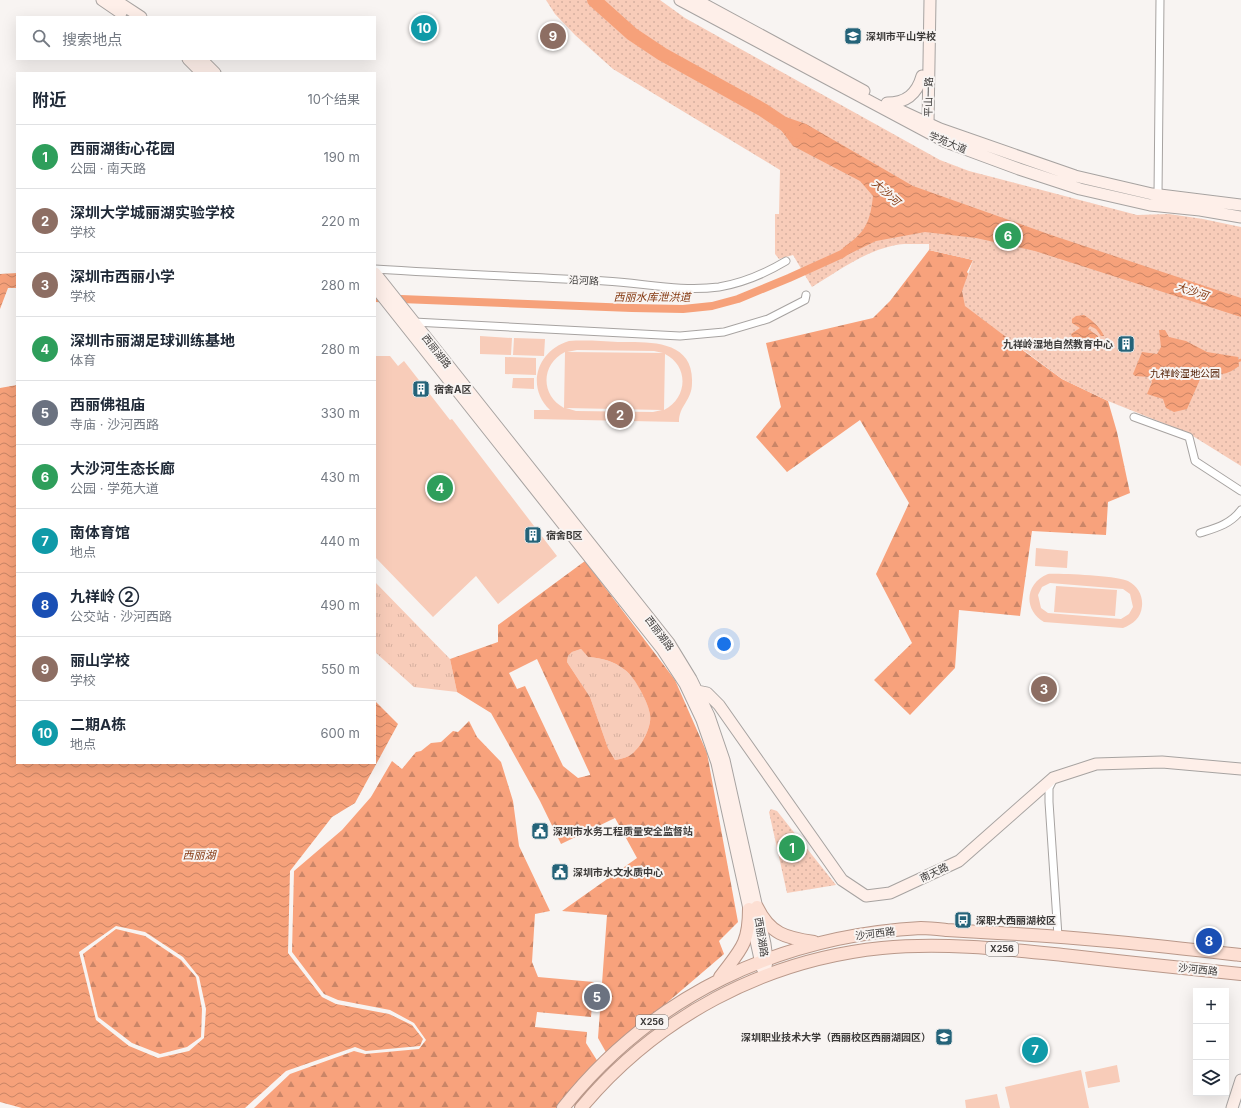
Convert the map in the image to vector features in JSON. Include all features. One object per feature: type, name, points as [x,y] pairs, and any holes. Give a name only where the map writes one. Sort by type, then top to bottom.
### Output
[{"type":"main road","points":[[753,908],[769,927],[778,934],[789,938],[817,943]]},
{"type":"main road","points":[[716,982],[744,946],[753,908]]},
{"type":"main road","name":"沙河西路","points":[[563,1108],[593,1074],[636,1034],[676,1005],[716,982],[763,960],[817,943],[860,934],[923,928],[1058,936],[1241,955]]},
{"type":"main road","name":"沙河西路","points":[[581,1108],[618,1068],[666,1028],[708,1002],[765,975],[801,963],[841,954],[883,948],[925,946],[1011,950],[1241,974]]},
{"type":"street","points":[[102,0],[126,16]]},
{"type":"street","points":[[115,0],[140,16]]},
{"type":"street","name":"学苑大道","points":[[680,0],[924,126],[1076,176],[1158,194],[1241,205]]},
{"type":"street","name":"学苑大道","points":[[696,0],[887,103],[924,126],[946,142],[1019,169],[1080,189],[1150,205],[1200,210],[1241,217]]},
{"type":"street","name":"平山一路","points":[[923,0],[922,76],[924,126]]},
{"type":"street","name":"平山一路","points":[[924,126],[930,0]]},
{"type":"street","points":[[1158,194],[1160,0]]},
{"type":"street","points":[[189,60],[201,72]]},
{"type":"street","points":[[201,60],[214,72]]},
{"type":"street","points":[[887,103],[899,103],[909,98],[918,88],[922,76]]},
{"type":"street","name":"沿河路","points":[[376,269],[606,281],[666,289],[693,289],[720,286],[743,281],[786,261]]},
{"type":"street","points":[[376,275],[393,303]]},
{"type":"street","points":[[376,288],[393,303]]},
{"type":"street","points":[[414,322],[680,336],[724,332],[768,319],[804,300],[806,295]]},
{"type":"street","name":"西丽湖路","points":[[393,303],[414,322],[669,643],[697,691],[709,716],[724,760],[765,975]]},
{"type":"street","name":"西丽湖路","points":[[393,303],[662,649],[684,684],[702,720],[716,763],[753,908]]},
{"type":"street","points":[[1134,417],[1189,437],[1195,461],[1241,491]]},
{"type":"street","points":[[1200,533],[1220,527],[1241,510]]},
{"type":"street","name":"南天路","points":[[697,691],[707,693],[719,705],[842,880],[866,896],[890,893],[959,861],[1053,778],[1096,764],[1162,762],[1241,769]]},
{"type":"street","points":[[1053,778],[1050,788],[1049,802],[1058,936]]},
{"type":"street","points":[[1232,1108],[1241,1080]]},
{"type":"green space","name":"九祥岭湿地公园","points":[[546,0],[660,0],[685,18],[940,160],[969,171],[1137,215],[1169,214],[1241,227],[1241,466],[1188,433],[1108,401],[1062,379],[965,306],[962,291],[973,260],[929,250],[929,244],[904,244],[891,246],[867,254],[812,287],[793,255],[779,259],[775,254],[775,214],[779,214],[780,170],[613,69],[575,35],[555,14]]},
{"type":"green space","points":[[929,250],[973,260],[967,272],[1021,349],[1062,379],[1108,401],[1117,432],[1130,493],[1108,502],[1106,535],[1032,531],[1020,616],[959,610],[955,668],[910,715],[874,680],[912,643],[876,574],[909,503],[860,420],[787,472],[756,437],[781,407],[766,343],[873,318],[890,301]]},
{"type":"green space","points":[[480,336],[512,338],[511,355],[480,354]]},
{"type":"green space","points":[[514,338],[545,339],[544,356],[513,355]]},
{"type":"green space","points":[[569,341],[642,342],[667,346],[677,351],[686,358],[691,369],[692,383],[690,394],[681,411],[679,422],[534,419],[534,410],[550,410],[542,401],[538,390],[538,370],[549,352]],"holes":[[[577,350],[654,351],[663,353],[567,352]],[[565,352],[564,408],[556,402],[547,388],[546,380],[548,372],[551,364],[557,357]],[[665,354],[673,359],[678,366],[682,374],[682,382],[678,398],[672,405],[664,410]],[[566,408],[662,410],[653,412],[576,411]]]},
{"type":"green space","points":[[376,356],[390,356],[398,366],[404,361],[450,420],[452,419],[557,556],[498,604],[476,576],[433,617],[376,558]]},
{"type":"green space","points":[[505,357],[536,358],[536,375],[505,374]]},
{"type":"green space","points":[[513,378],[534,378],[534,389],[512,388]]},
{"type":"green space","points":[[1036,548],[1068,551],[1067,568],[1035,566]]},
{"type":"green space","points":[[585,561],[675,680],[707,753],[738,922],[719,941],[724,954],[607,1054],[598,1038],[607,915],[562,911],[637,858],[615,818],[561,844],[540,801],[491,713],[457,692],[450,659],[498,642],[498,625]],"holes":[[[581,649],[588,657],[608,660],[617,664],[629,673],[637,684],[647,704],[650,719],[646,735],[637,749],[625,758],[615,760],[608,748],[590,697],[567,662],[568,656],[572,652]],[[537,659],[590,774],[590,775],[578,778],[563,766],[525,686],[517,689],[509,673]]]},
{"type":"green space","points":[[1048,574],[1065,574],[1102,576],[1128,581],[1135,586],[1141,595],[1142,602],[1140,614],[1130,625],[1123,628],[1044,622],[1037,617],[1030,604],[1031,590],[1040,578]],"holes":[[[1050,583],[1123,589],[1130,594],[1133,607],[1129,614],[1121,619],[1048,613],[1041,608],[1038,595],[1042,587]]]},
{"type":"green space","points":[[376,583],[450,659],[457,692],[414,687],[376,653]]},
{"type":"green space","points":[[1056,586],[1117,590],[1115,616],[1054,612]]},
{"type":"green space","points":[[581,649],[588,657],[608,660],[617,664],[629,673],[637,684],[647,704],[650,715],[648,730],[637,749],[625,758],[615,760],[608,748],[590,697],[567,662],[568,656],[572,652]]},
{"type":"green space","points":[[469,721],[477,737],[501,762],[513,801],[519,846],[550,911],[535,914],[532,962],[538,977],[594,982],[591,1017],[537,1012],[535,1027],[587,1032],[586,1043],[598,1062],[556,1108],[254,1108],[290,1074],[354,1051],[365,1054],[419,1049],[426,1040],[414,1023],[390,1010],[338,1000],[324,994],[292,952],[294,871],[342,830],[371,797],[392,761],[402,769],[416,752],[421,751],[431,743],[441,742],[453,731],[458,732]]},
{"type":"green space","points":[[771,809],[777,811],[836,885],[787,893],[769,812]]},
{"type":"green space","points":[[116,929],[145,936],[181,960],[196,977],[202,1009],[201,1037],[187,1047],[160,1054],[132,1043],[98,1017],[83,954]]},
{"type":"green space","points":[[1117,1065],[1120,1082],[1088,1088],[1085,1072]]},
{"type":"green space","points":[[1081,1070],[1089,1108],[1010,1108],[1005,1087]]},
{"type":"green space","points":[[997,1094],[1000,1108],[966,1108],[965,1100]]},
{"type":"water","points":[[786,117],[806,124],[913,186],[1051,235],[1241,298],[1241,317],[1035,251],[976,238],[925,232],[876,241],[847,255],[843,248],[857,237],[868,221],[873,196],[860,181],[793,146],[778,126],[781,118]]},
{"type":"water","points":[[16,273],[16,288],[8,288],[0,309],[0,274]]},
{"type":"water","points":[[1084,315],[1096,324],[1104,336],[1101,336],[1096,329],[1090,326],[1088,329],[1098,336],[1098,344],[1092,343],[1084,338],[1073,340],[1071,334],[1080,328],[1072,323],[1072,319],[1076,316]]},
{"type":"water","points":[[1159,330],[1165,330],[1169,337],[1186,341],[1207,352],[1238,357],[1239,366],[1227,373],[1207,373],[1201,377],[1187,409],[1174,412],[1166,408],[1163,399],[1147,394],[1152,382],[1150,377],[1135,376],[1133,374],[1142,352],[1157,354],[1161,347]]},
{"type":"water","name":"西丽湖","points":[[16,385],[16,764],[376,764],[376,702],[398,724],[355,803],[332,817],[290,871],[288,953],[322,997],[336,1004],[389,1014],[412,1025],[423,1039],[420,1046],[366,1051],[355,1047],[286,1071],[245,1108],[22,1108],[0,1102],[0,388]],"holes":[[[116,926],[145,932],[183,957],[199,977],[206,1009],[204,1038],[189,1051],[158,1058],[129,1046],[96,1020],[79,952]]]},
{"type":"waterway","name":"大沙河","points":[[594,0],[632,34],[662,54],[763,110],[796,132]]},
{"type":"waterway","name":"西丽水库泄洪道","points":[[376,298],[632,308],[683,309],[712,306],[738,299],[789,278],[842,254],[853,246]]},
{"type":"place","name":"二期A栋","points":[[424,28]]},
{"type":"place","name":"丽山学校","points":[[553,36]]},
{"type":"place","name":"深圳市平山学校","points":[[853,36]]},
{"type":"place","name":"大沙河生态长廊","points":[[1008,236]]},
{"type":"place","name":"九祥岭湿地自然教育中心","points":[[1126,344]]},
{"type":"place","name":"宿舍A区","points":[[421,389]]},
{"type":"place","name":"深圳大学城丽湖实验学校","points":[[620,415]]},
{"type":"place","name":"深圳市丽湖足球训练基地","points":[[440,488]]},
{"type":"place","name":"宿舍B区","points":[[533,535]]},
{"type":"place","name":"深圳市西丽小学","points":[[1044,689]]},
{"type":"place","name":"深圳市水务工程质量安全监督站","points":[[540,831]]},
{"type":"place","name":"西丽湖街心花园","points":[[792,848]]},
{"type":"place","name":"深圳市水文水质中心","points":[[560,872]]},
{"type":"place","name":"深职大西丽湖校区","points":[[963,920]]},
{"type":"place","name":"九祥岭 ②","points":[[1209,941]]},
{"type":"place","name":"西丽佛祖庙","points":[[597,997]]},
{"type":"place","name":"深圳职业技术大学（西丽校区西丽湖园区）","points":[[944,1037]]},
{"type":"place","name":"南体育馆","points":[[1035,1050]]}]
